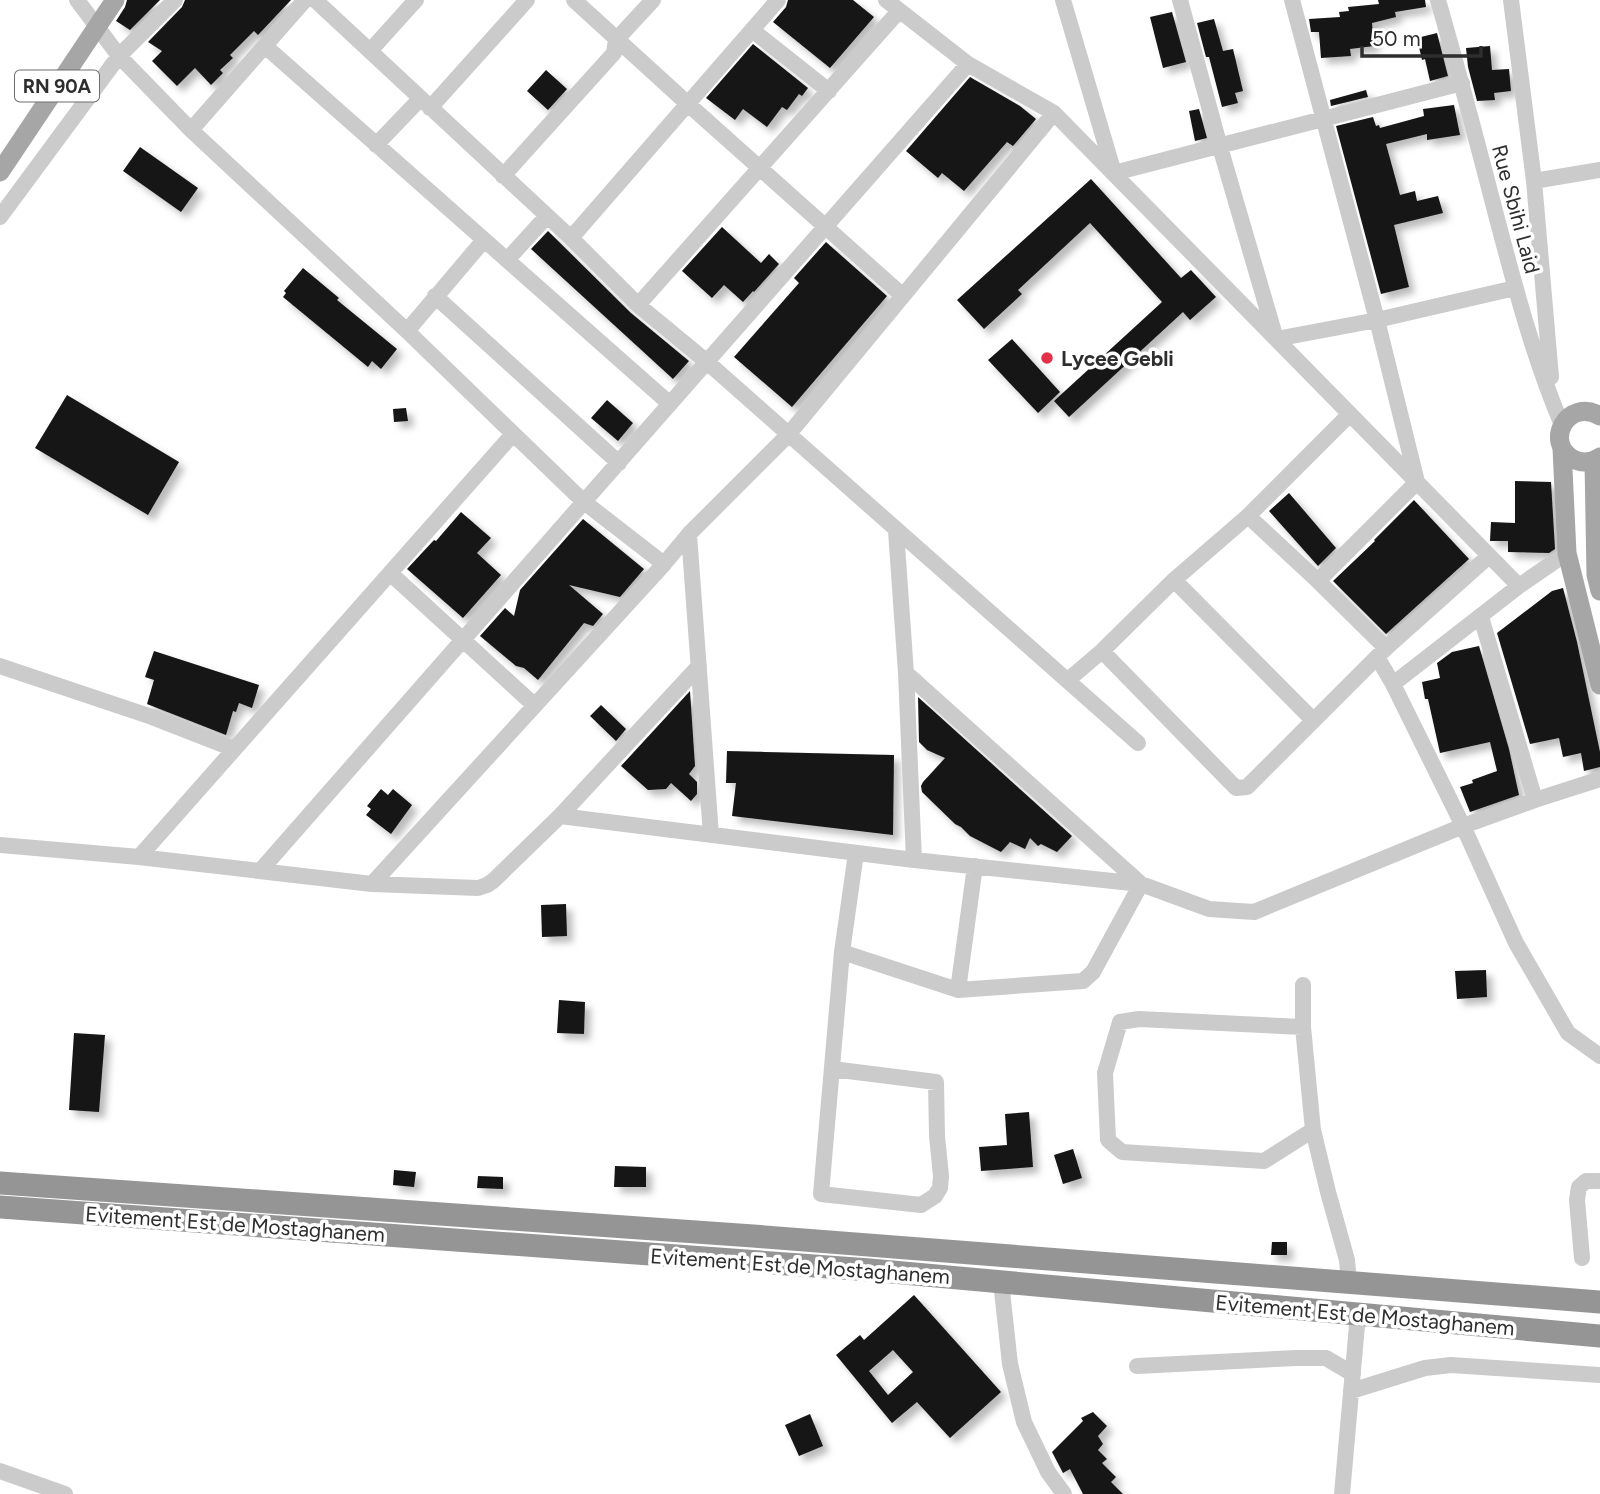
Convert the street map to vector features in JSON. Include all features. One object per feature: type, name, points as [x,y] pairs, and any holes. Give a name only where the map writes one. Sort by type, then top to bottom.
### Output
[{"type":"highway","name":"Evitement Est de Mostaghanem","points":[[0,1183],[753,1236],[1600,1302]]},
{"type":"highway","name":"Evitement Est de Mostaghanem","points":[[0,1207],[870,1270],[1600,1336]]},
{"type":"main road","name":"RN 90A","points":[[0,172],[115,0]]},
{"type":"main road","points":[[1598,673],[1594,640],[1567,553],[1560,440],[1562,425],[1573,414],[1588,411],[1600,416]]},
{"type":"main road","points":[[1562,448],[1572,459],[1587,462],[1597,459],[1596,575],[1600,591]]},
{"type":"street","points":[[77,0],[119,56],[191,130],[407,331],[584,502],[664,564]]},
{"type":"street","points":[[0,217],[119,56],[175,0]]},
{"type":"street","points":[[191,130],[306,0]]},
{"type":"street","points":[[315,0],[571,238],[638,304],[1138,743]]},
{"type":"street","points":[[370,51],[416,0]]},
{"type":"street","points":[[376,145],[425,103],[527,0]]},
{"type":"street","points":[[574,0],[903,296]]},
{"type":"street","points":[[503,176],[614,53],[616,40],[653,0]]},
{"type":"street","points":[[571,238],[778,0]]},
{"type":"street","points":[[886,0],[968,64],[1054,113],[1519,586]]},
{"type":"street","points":[[1063,0],[1114,173]]},
{"type":"street","points":[[1180,0],[1276,339]]},
{"type":"street","points":[[1292,0],[1417,482]]},
{"type":"street","name":"Rue Sbihi Laid","points":[[1438,0],[1515,288],[1562,425]]},
{"type":"street","points":[[1511,0],[1534,181],[1553,405]]},
{"type":"street","points":[[638,304],[900,11]]},
{"type":"street","points":[[752,30],[828,91]]},
{"type":"street","points":[[265,46],[670,404]]},
{"type":"street","points":[[260,872],[968,64]]},
{"type":"street","points":[[1114,173],[1462,83]]},
{"type":"street","points":[[372,884],[689,534],[788,435],[1054,113]]},
{"type":"street","points":[[1534,181],[1600,170]]},
{"type":"street","points":[[507,260],[547,216]]},
{"type":"street","points":[[407,331],[484,240]]},
{"type":"street","points":[[1276,339],[1377,320],[1515,288]]},
{"type":"street","points":[[435,296],[619,463]]},
{"type":"street","points":[[1068,680],[1102,651],[1174,580],[1248,516],[1350,414]]},
{"type":"street","points":[[139,857],[513,434]]},
{"type":"street","points":[[1318,581],[1417,482]]},
{"type":"street","points":[[1248,516],[1318,581],[1381,652],[1393,684],[1463,826],[1516,943],[1568,1033],[1600,1056]]},
{"type":"street","points":[[896,531],[906,673],[914,860]]},
{"type":"street","points":[[689,534],[712,835]]},
{"type":"street","points":[[1393,684],[1519,586],[1567,553]]},
{"type":"street","points":[[1102,651],[1236,788],[1247,787],[1381,652],[1489,556]]},
{"type":"street","points":[[390,573],[534,705]]},
{"type":"street","points":[[1174,580],[1313,720]]},
{"type":"street","points":[[1481,617],[1535,800]]},
{"type":"street","points":[[0,666],[152,717],[234,749]]},
{"type":"street","points":[[0,845],[139,857],[372,884],[478,888],[487,885],[561,816],[699,666]]},
{"type":"street","points":[[906,673],[1140,884]]},
{"type":"street","points":[[561,816],[914,860],[1140,884],[1209,909],[1254,912],[1463,826],[1600,779]]},
{"type":"street","points":[[832,1069],[936,1082],[941,1176],[940,1188],[935,1196],[922,1205],[821,1194],[842,952],[856,853]]},
{"type":"street","points":[[958,990],[975,866]]},
{"type":"street","points":[[842,952],[958,990],[1083,981],[1093,972],[1140,884]]},
{"type":"street","points":[[1303,985],[1303,1027],[1313,1130],[1347,1260],[1349,1283]]},
{"type":"street","points":[[1303,1027],[1139,1019],[1120,1022],[1105,1073],[1108,1140],[1122,1152],[1264,1161],[1313,1130]]},
{"type":"street","points":[[1582,1258],[1577,1200],[1579,1187],[1586,1181],[1600,1181]]},
{"type":"street","points":[[1001,1282],[1010,1363],[1024,1422],[1048,1472],[1064,1494]]},
{"type":"street","points":[[1342,1494],[1358,1314]]},
{"type":"street","points":[[1137,1366],[1326,1358],[1352,1383]]},
{"type":"street","points":[[1352,1383],[1451,1365],[1600,1376]]},
{"type":"street","points":[[0,1471],[65,1494]]},
{"type":"building","points":[[127,0],[160,0],[130,30],[116,21]]},
{"type":"building","points":[[185,0],[291,0],[258,35],[254,31],[230,55],[233,58],[220,70],[223,73],[211,85],[195,68],[177,86],[152,61],[162,51],[148,42],[182,7]]},
{"type":"building","points":[[788,0],[853,0],[874,17],[830,68],[773,22],[786,7]]},
{"type":"building","points":[[1378,0],[1425,0],[1426,7],[1395,12],[1396,17],[1372,23],[1374,46],[1350,49],[1351,56],[1321,58],[1319,32],[1311,32],[1309,19],[1340,17],[1339,12],[1349,11],[1348,7],[1379,4]]},
{"type":"building","points":[[1172,12],[1186,62],[1163,68],[1150,17]]},
{"type":"building","points":[[1214,19],[1223,51],[1233,49],[1243,91],[1235,93],[1238,103],[1222,107],[1197,23]]},
{"type":"building","points":[[1437,33],[1448,76],[1430,81],[1417,38]]},
{"type":"building","points":[[753,44],[808,88],[802,96],[799,94],[787,110],[782,107],[767,127],[743,109],[735,120],[706,98]]},
{"type":"building","points":[[1490,46],[1492,70],[1509,69],[1511,91],[1494,93],[1495,100],[1477,101],[1466,48]]},
{"type":"building","points":[[546,70],[567,89],[548,110],[527,91]]},
{"type":"building","points":[[970,77],[1020,106],[1036,119],[1013,146],[1007,142],[964,191],[942,173],[938,178],[906,151]]},
{"type":"building","points":[[1366,90],[1368,97],[1331,106],[1330,100]]},
{"type":"building","points":[[1454,105],[1460,135],[1427,140],[1427,134],[1386,144],[1400,195],[1415,191],[1417,201],[1438,196],[1443,213],[1394,225],[1409,287],[1381,294],[1336,126],[1373,117],[1376,126],[1379,125],[1380,128],[1424,116],[1423,109]]},
{"type":"building","points":[[1199,109],[1207,138],[1195,141],[1189,111]]},
{"type":"building","points":[[140,147],[198,188],[181,212],[123,171]]},
{"type":"building","points":[[1091,179],[1181,278],[1191,270],[1216,297],[1190,320],[1183,312],[1069,417],[1054,401],[1162,302],[1090,223],[1018,290],[1022,294],[984,329],[957,300]]},
{"type":"building","points":[[722,227],[761,263],[769,254],[779,264],[743,302],[724,285],[712,298],[682,271]]},
{"type":"building","points":[[548,231],[631,313],[689,361],[673,379],[531,249]]},
{"type":"building","points":[[826,242],[887,296],[792,407],[734,357],[799,283],[794,278]]},
{"type":"building","points":[[303,268],[397,349],[381,369],[372,361],[368,367],[283,297],[286,293],[284,291]]},
{"type":"building","points":[[1012,339],[1060,392],[1038,413],[988,360]]},
{"type":"building","points":[[67,395],[179,462],[148,515],[35,448]]},
{"type":"building","points":[[607,400],[633,423],[618,441],[591,418]]},
{"type":"building","points":[[406,408],[408,421],[394,422],[393,409]]},
{"type":"building","points":[[1515,481],[1551,482],[1555,549],[1549,553],[1508,552],[1508,541],[1490,541],[1491,522],[1515,523]]},
{"type":"building","points":[[1289,493],[1336,548],[1318,566],[1269,511]]},
{"type":"building","points":[[1414,500],[1469,559],[1386,634],[1333,581]]},
{"type":"building","points":[[461,512],[491,538],[477,553],[501,575],[463,618],[407,569]]},
{"type":"building","points":[[583,519],[644,569],[620,597],[569,585],[603,614],[593,626],[584,623],[538,680],[524,668],[516,666],[480,636],[505,608],[514,616],[520,590]]},
{"type":"building","points":[[1563,588],[1600,752],[1600,767],[1584,771],[1581,753],[1563,757],[1559,738],[1530,744],[1497,633],[1552,591]]},
{"type":"building","points":[[1479,646],[1509,749],[1519,795],[1470,812],[1460,787],[1497,771],[1490,742],[1440,753],[1422,682],[1440,678],[1437,663],[1452,652]]},
{"type":"building","points":[[154,651],[259,685],[252,708],[239,703],[236,712],[233,711],[226,735],[147,704],[154,680],[145,677]]},
{"type":"building","points":[[690,691],[695,766],[689,774],[697,782],[697,794],[691,801],[671,783],[666,789],[648,790],[621,766]]},
{"type":"building","points":[[918,697],[1072,836],[1057,852],[1041,844],[1038,846],[1030,838],[1025,849],[1010,842],[1001,852],[970,836],[922,792],[923,782],[945,758],[927,750],[919,742]]},
{"type":"building","points":[[601,705],[626,729],[616,741],[590,716]]},
{"type":"building","points":[[727,751],[894,755],[893,835],[732,816],[736,783],[726,783]]},
{"type":"building","points":[[381,789],[388,795],[393,789],[412,805],[391,834],[366,815],[371,809],[367,806]]},
{"type":"building","points":[[566,904],[567,936],[542,937],[541,905]]},
{"type":"building","points":[[1486,970],[1487,997],[1457,999],[1455,971]]},
{"type":"building","points":[[559,1000],[585,1002],[584,1034],[557,1033]]},
{"type":"building","points":[[74,1033],[105,1035],[99,1112],[69,1110]]},
{"type":"building","points":[[1029,1112],[1033,1167],[981,1171],[979,1147],[1007,1145],[1005,1114]]},
{"type":"building","points":[[1073,1149],[1082,1178],[1063,1184],[1054,1155]]},
{"type":"building","points":[[615,1166],[646,1167],[646,1187],[614,1187]]},
{"type":"building","points":[[394,1170],[416,1172],[414,1187],[393,1185]]},
{"type":"building","points":[[478,1176],[503,1177],[503,1189],[477,1188]]},
{"type":"building","points":[[1272,1242],[1287,1242],[1287,1255],[1271,1255]]},
{"type":"building","points":[[914,1295],[1001,1392],[950,1438],[917,1402],[892,1423],[836,1355],[860,1335],[864,1340]],"holes":[[[893,1350],[913,1372],[888,1395],[869,1371]]]},
{"type":"building","points":[[1093,1412],[1107,1426],[1098,1436],[1103,1444],[1098,1450],[1107,1459],[1102,1463],[1116,1477],[1111,1482],[1123,1494],[1083,1494],[1070,1469],[1063,1473],[1052,1452],[1083,1421],[1081,1418]]},
{"type":"building","points":[[810,1414],[823,1446],[799,1456],[785,1425]]},
{"type":"place","name":"Lycee Gebli","points":[[1047,358]]}]
